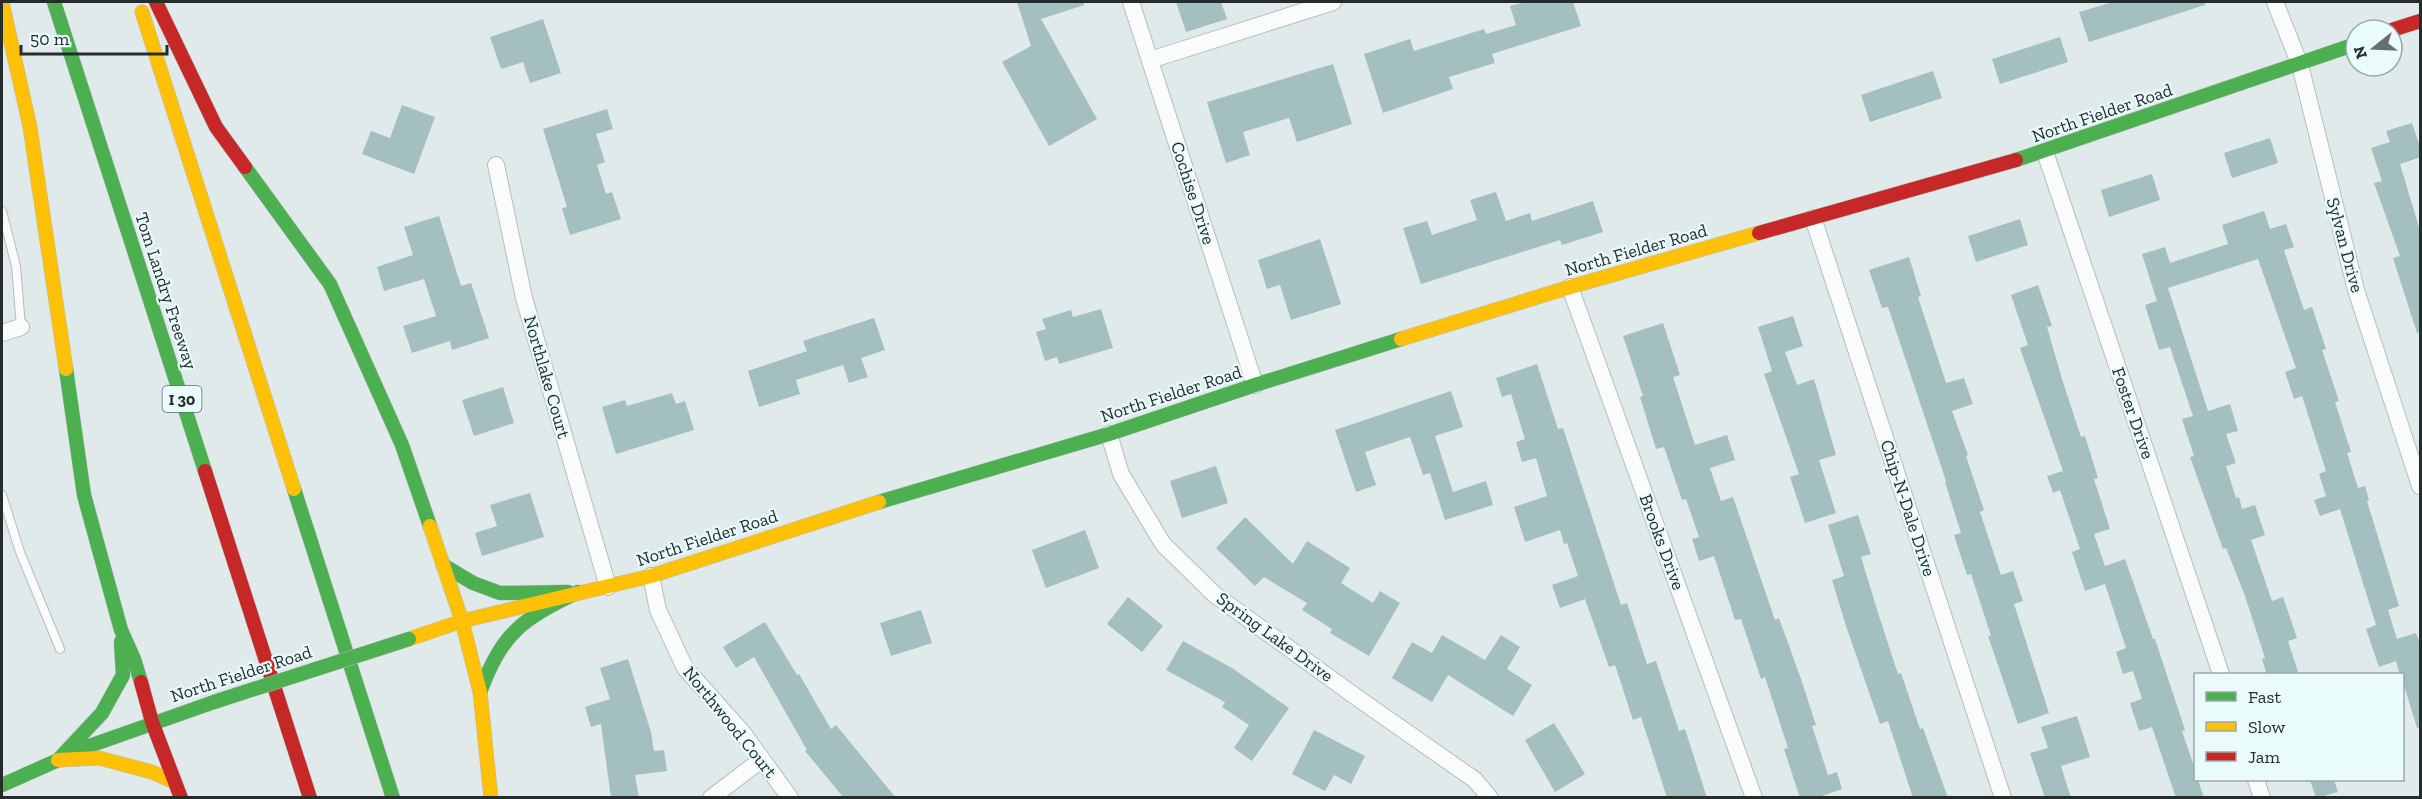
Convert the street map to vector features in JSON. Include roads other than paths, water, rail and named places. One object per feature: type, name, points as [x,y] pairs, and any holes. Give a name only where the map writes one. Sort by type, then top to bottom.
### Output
[{"type":"main road","points":[[2,2],[30,127],[84,495],[121,630],[134,659],[152,722],[181,798]]},
{"type":"main road","name":"Tom Landry Freeway","points":[[54,2],[310,798]]},
{"type":"main road","points":[[139,2],[393,798]]},
{"type":"main road","points":[[156,2],[216,126],[330,284],[402,445],[462,621],[480,692],[491,798]]},
{"type":"main road","points":[[2404,26],[2421,21]]},
{"type":"main road","name":"North Fielder Road","points":[[5,789],[58,760],[152,722],[462,621],[651,576],[830,517],[1109,434],[1255,385],[1570,287],[2045,152],[2344,48]]},
{"type":"main road","points":[[443,565],[472,583],[500,593],[578,592]]},
{"type":"main road","points":[[480,692],[492,659],[509,637],[536,613],[578,592]]},
{"type":"main road","points":[[58,760],[102,713],[123,675],[121,630]]},
{"type":"main road","points":[[58,760],[99,758],[135,767],[174,782]]},
{"type":"street","name":"Cochise Drive","points":[[1131,2],[1255,385]]},
{"type":"street","points":[[1150,60],[1333,2]]},
{"type":"street","name":"Sylvan Drive","points":[[2275,2],[2300,65],[2356,290],[2421,486]]},
{"type":"street","name":"Foster Drive","points":[[2045,152],[2219,673]]},
{"type":"street","name":"Northlake Court","points":[[496,165],[524,298],[608,587]]},
{"type":"street","name":"Chip-N-Dale Drive","points":[[1813,218],[2003,798]]},
{"type":"street","name":"Brooks Drive","points":[[1570,287],[1754,798]]},
{"type":"street","points":[[2,333],[21,327]]},
{"type":"street","name":"Spring Lake Drive","points":[[1109,434],[1121,474],[1162,544],[1215,595],[1475,780],[1490,798]]},
{"type":"street","name":"Northwood Court","points":[[651,576],[658,610],[685,668],[743,733],[790,798]]},
{"type":"street","points":[[711,798],[761,760]]},
{"type":"street","points":[[2256,781],[2262,798]]},
{"type":"lane","points":[[2,210],[16,266],[21,327]]},
{"type":"lane","points":[[2,495],[21,552],[60,649]]}]
